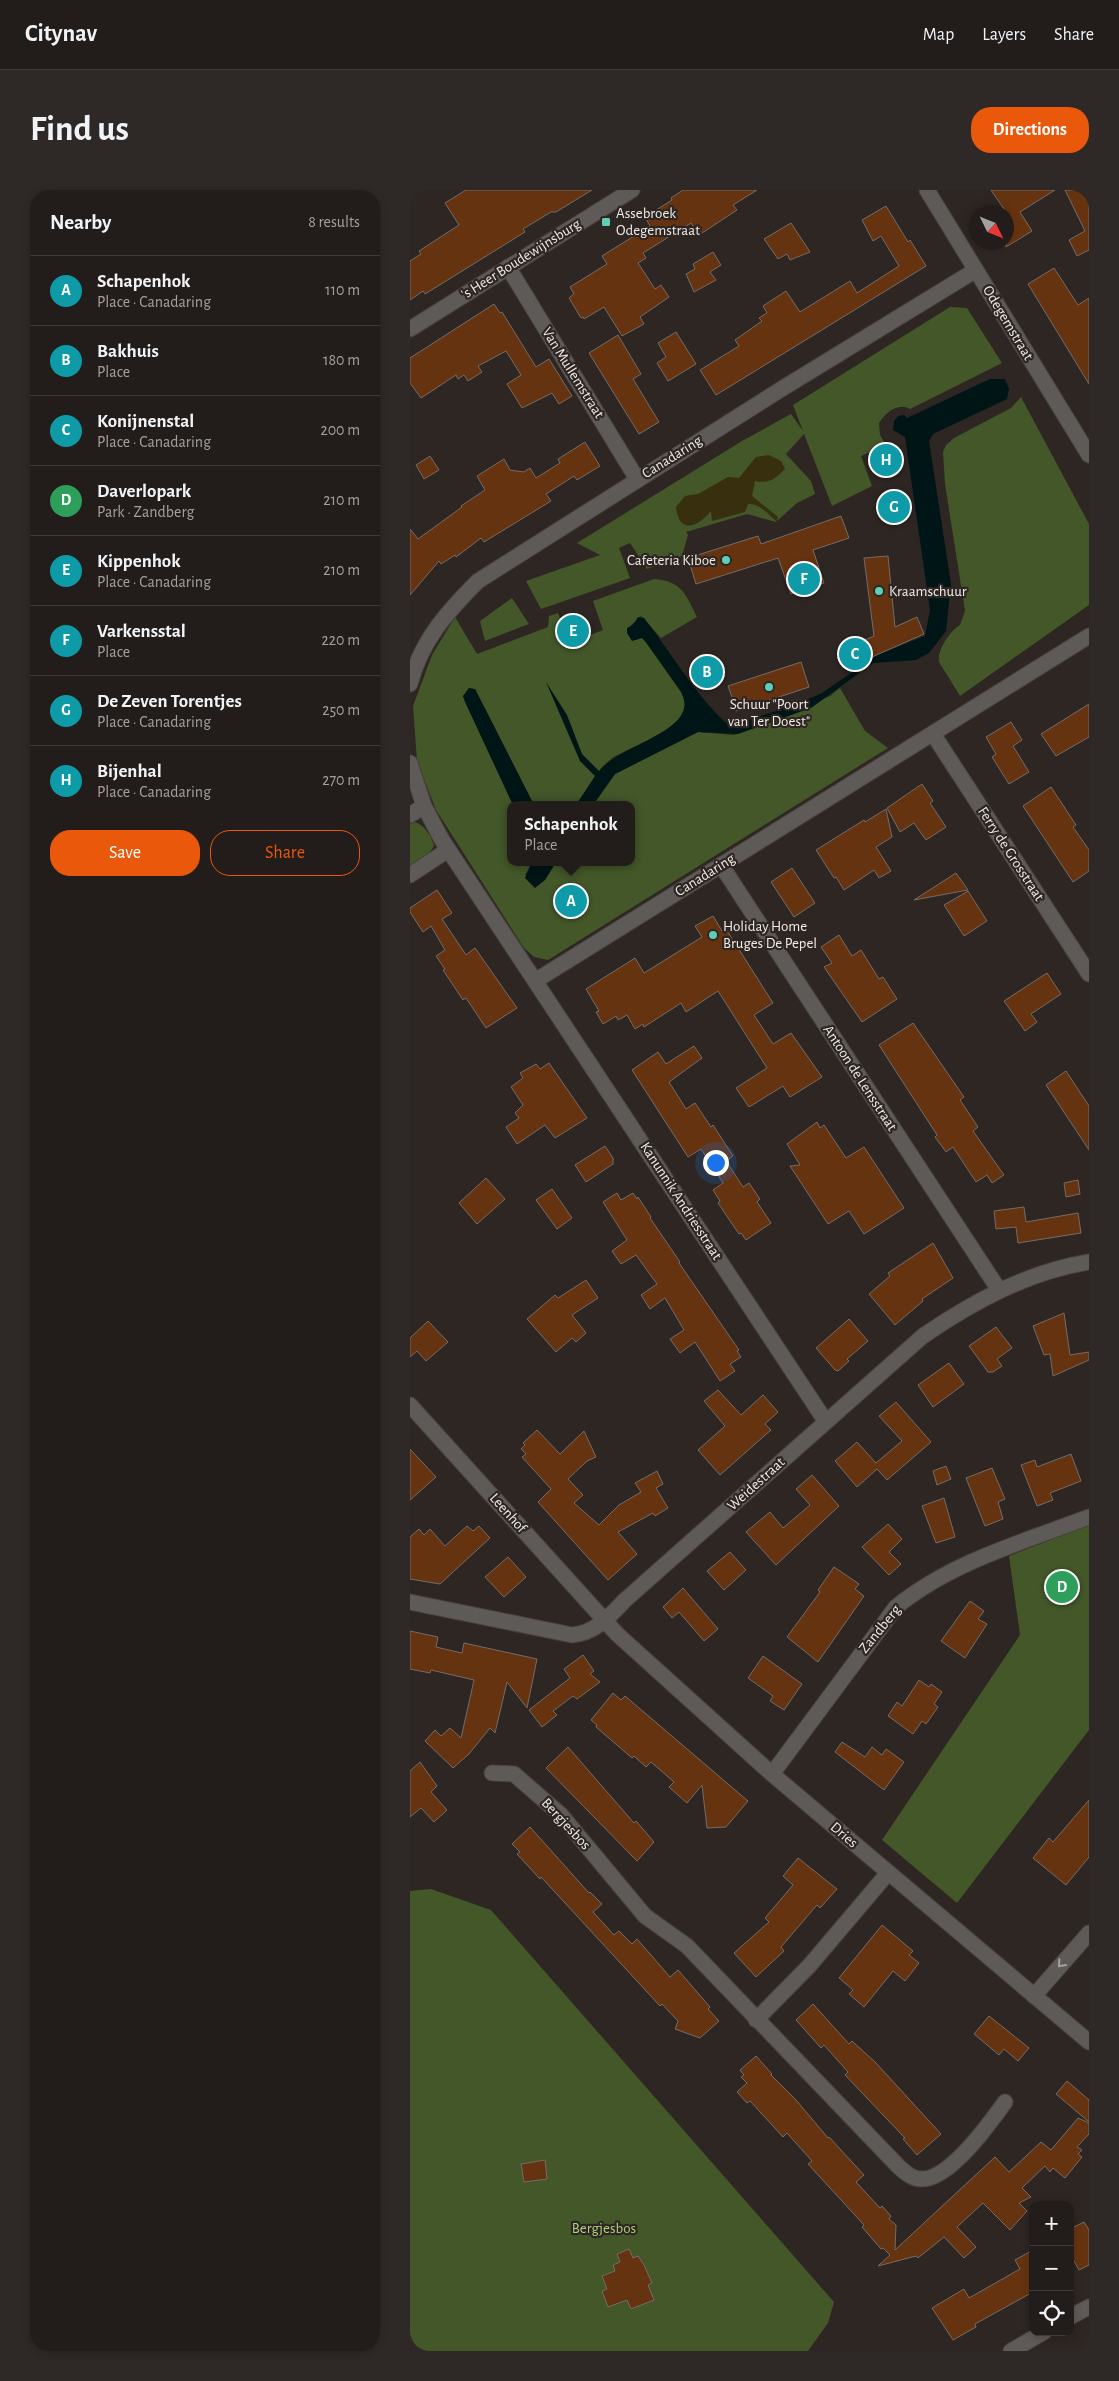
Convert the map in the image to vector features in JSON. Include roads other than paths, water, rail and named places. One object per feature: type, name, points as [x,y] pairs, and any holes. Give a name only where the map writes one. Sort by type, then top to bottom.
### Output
[{"type":"street","name":"'s Heer Boudewijnsburg","points":[[410,329],[632,190]]},
{"type":"street","name":"Odegemstraat","points":[[927,190],[1089,455]]},
{"type":"street","name":"Van Mullemstraat","points":[[508,267],[638,479]]},
{"type":"street","name":"Canadaring","points":[[410,684],[415,666],[429,636],[450,608],[478,581],[638,479],[976,270]]},
{"type":"street","name":"Canadaring","points":[[535,981],[1089,636]]},
{"type":"street","name":"Ferry de Grosstraat","points":[[933,734],[1089,974]]},
{"type":"street","points":[[410,763],[424,806],[448,850],[535,981]]},
{"type":"street","points":[[410,815],[424,806]]},
{"type":"street","points":[[410,875],[448,850]]},
{"type":"street","name":"Antoon de Lensstraat","points":[[721,865],[999,1290]]},
{"type":"street","name":"Kanunnik Andriesstraat","points":[[535,981],[826,1422]]},
{"type":"street","name":"Weidestraat","points":[[410,1602],[572,1635],[583,1634],[604,1622],[624,1601],[924,1336],[959,1312],[999,1290],[1055,1269],[1089,1262]]},
{"type":"street","name":"Leenhof","points":[[410,1405],[604,1622]]},
{"type":"street","name":"Zandberg","points":[[772,1774],[896,1607],[920,1588],[946,1573],[1089,1517]]},
{"type":"street","name":"Dries","points":[[604,1622],[772,1774],[1089,2042]]},
{"type":"street","name":"Bergjesbos","points":[[492,1773],[514,1774],[561,1815],[639,1910],[687,1946],[756,2020],[899,2167],[911,2177],[923,2179],[936,2176],[948,2168],[985,2131],[1005,2102]]},
{"type":"street","points":[[756,2020],[810,1965],[888,1873]]},
{"type":"street","points":[[1034,1996],[1089,1932]]},
{"type":"street","points":[[1074,2315],[1089,2307]]},
{"type":"street","points":[[1011,2351],[1033,2345]]},
{"type":"place","name":"Assebroek Odegemstraat","points":[[606,222]]},
{"type":"place","name":"Bijenhal","points":[[886,460]]},
{"type":"place","name":"De Zeven Torentjes","points":[[894,507]]},
{"type":"place","name":"Cafeteria Kiboe","points":[[726,560]]},
{"type":"place","name":"Varkensstal","points":[[804,579]]},
{"type":"place","name":"Kraamschuur","points":[[879,591]]},
{"type":"place","name":"Kippenhok","points":[[573,631]]},
{"type":"place","name":"Konijnenstal","points":[[855,654]]},
{"type":"place","name":"Bakhuis","points":[[707,672]]},
{"type":"place","name":"Schuur \"Poort van Ter Doest\"","points":[[769,687]]},
{"type":"place","name":"Schapenhok","points":[[571,901]]},
{"type":"place","name":"Holiday Home Bruges De Pepel","points":[[713,935]]},
{"type":"place","name":"Daverlopark","points":[[1062,1587]]}]
